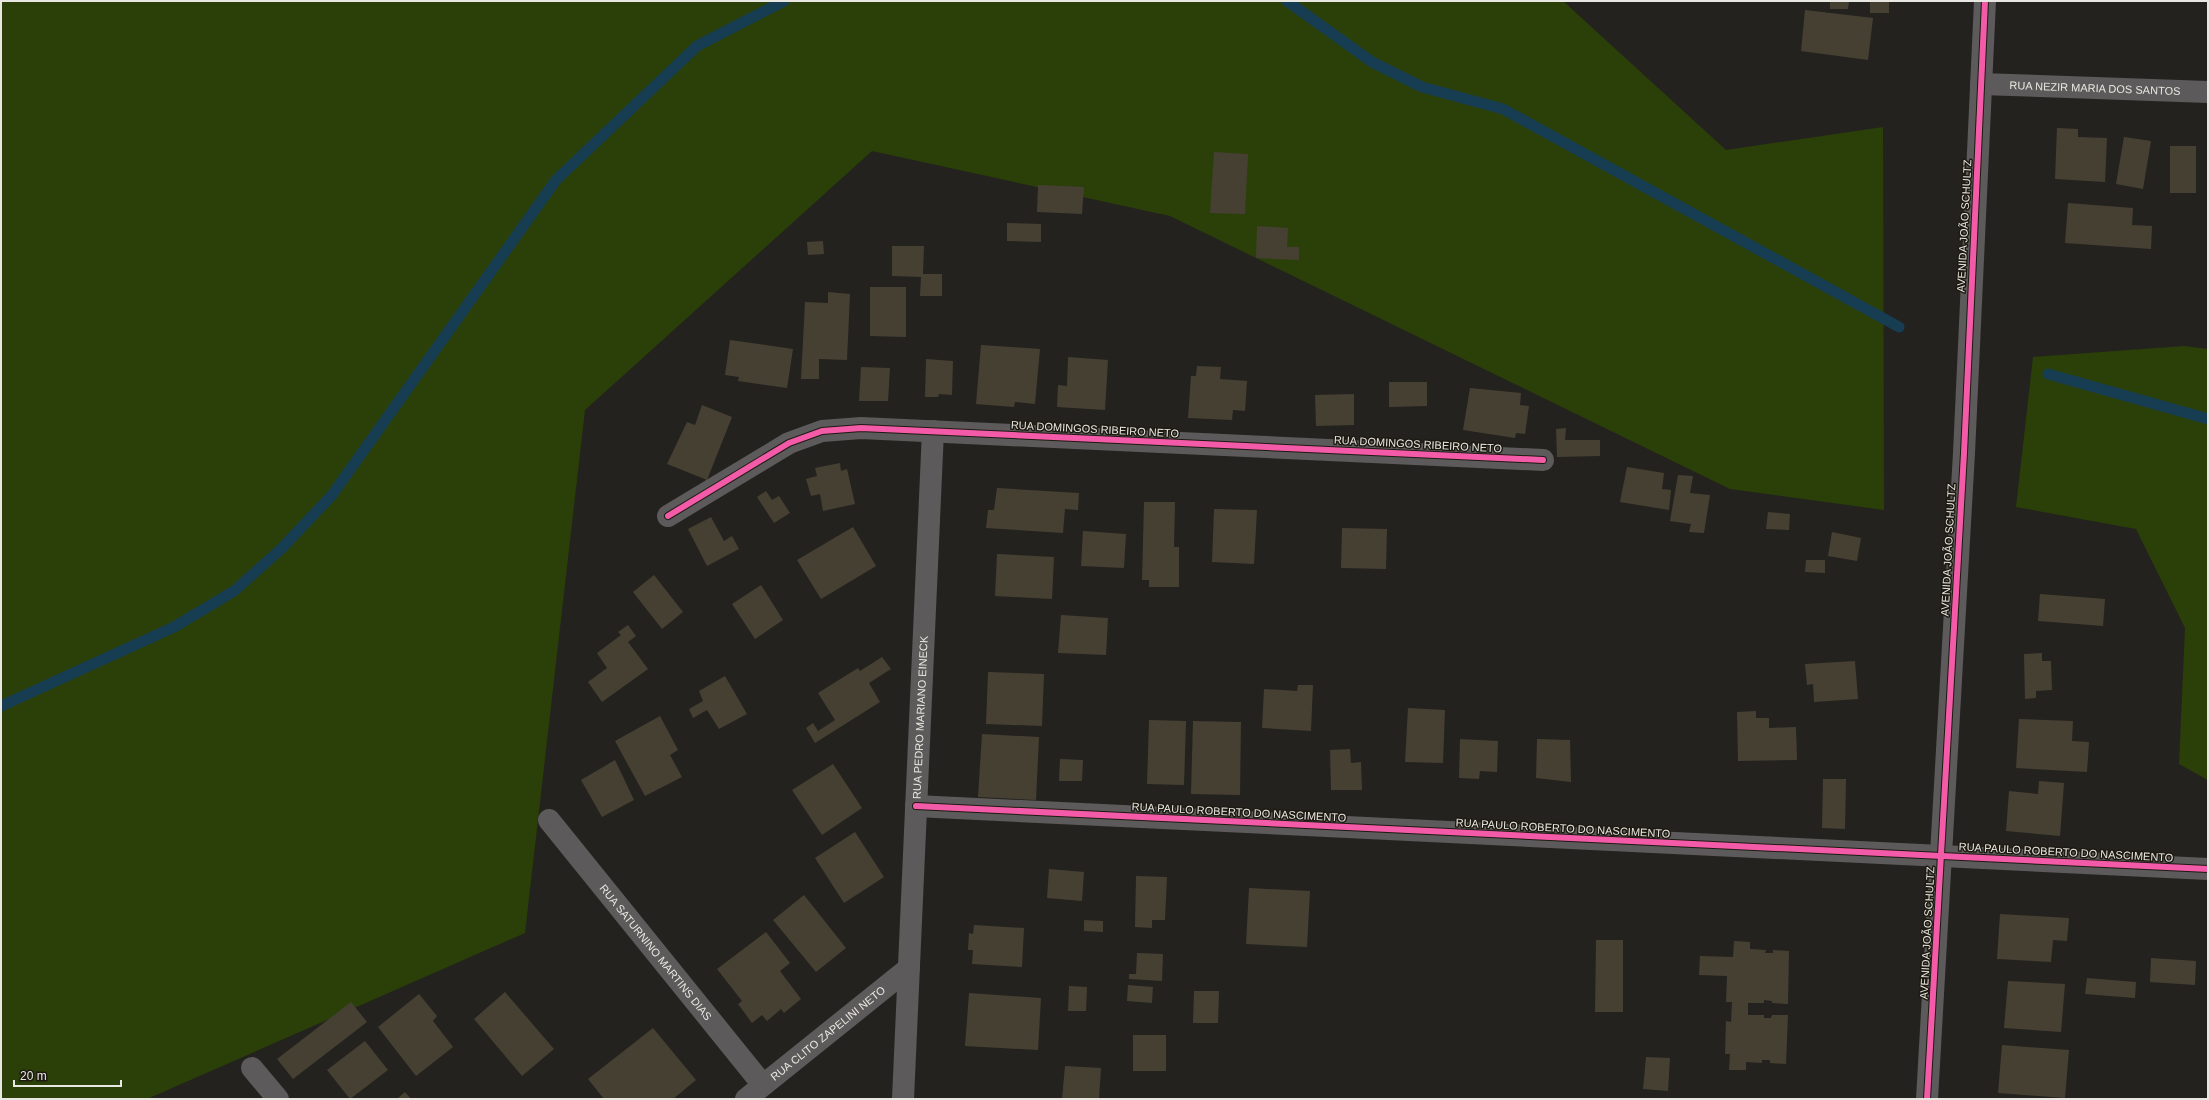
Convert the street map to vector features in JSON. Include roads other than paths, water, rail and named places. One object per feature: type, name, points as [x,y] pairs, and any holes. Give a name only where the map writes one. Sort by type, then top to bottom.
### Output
[{"type":"street","name":"AVENIDA JOÃO SCHULTZ","points":[[1927,1099],[1964,453],[1985,1]]},
{"type":"street","name":"RUA NEZIR MARIA DOS SANTOS","points":[[1981,84],[2208,92]]},
{"type":"street","name":"RUA DOMINGOS RIBEIRO NETO","points":[[668,516],[789,443],[822,431],[861,428],[1543,460]]},
{"type":"street","name":"RUA PEDRO MARIANO EINECK","points":[[903,1099],[933,431]]},
{"type":"street","name":"RUA PAULO ROBERTO DO NASCIMENTO","points":[[916,806],[2208,869]]},
{"type":"street","name":"RUA SATURNINO MARTINS DIAS","points":[[549,820],[763,1085]]},
{"type":"street","name":"RUA CLITO ZAPELINI NETO","points":[[746,1099],[909,968]]},
{"type":"street","points":[[252,1068],[278,1099]]},
{"type":"waterway","points":[[1,706],[174,627],[234,591],[282,548],[332,495],[556,180],[697,46],[784,1]]},
{"type":"waterway","points":[[1287,1],[1372,62],[1422,87],[1503,109],[1899,327]]},
{"type":"waterway","points":[[2048,374],[2208,419]]}]
